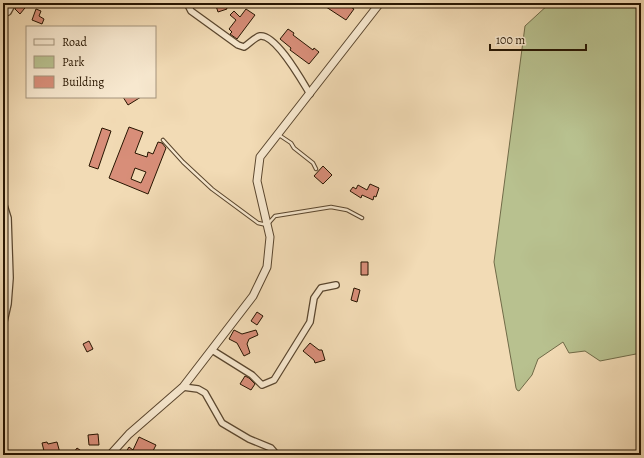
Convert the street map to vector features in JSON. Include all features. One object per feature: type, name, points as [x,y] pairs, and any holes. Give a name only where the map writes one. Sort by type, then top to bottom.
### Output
[{"type":"street","points":[[3,7],[8,12],[13,3]]},
{"type":"street","points":[[187,3],[191,11],[238,45],[244,47],[259,36],[267,37],[277,46],[292,64],[310,94]]},
{"type":"street","points":[[110,455],[129,434],[183,386],[253,296],[268,267],[270,236],[257,181],[260,157],[380,3]]},
{"type":"street","points":[[3,202],[8,218],[10,278],[8,304],[3,326]]},
{"type":"street","points":[[212,350],[252,375],[262,385],[274,380],[310,322],[314,298],[321,288],[336,285]]},
{"type":"street","points":[[183,386],[198,389],[205,393],[222,423],[249,439],[271,448],[277,455]]},
{"type":"lane","points":[[278,134],[291,143],[294,148],[313,163],[316,169]]},
{"type":"lane","points":[[163,140],[183,162],[212,189],[258,223],[267,225],[275,216],[331,207],[347,210],[362,218]]},
{"type":"green space","points":[[550,3],[641,3],[641,353],[600,361],[585,351],[569,353],[563,342],[538,359],[532,375],[519,391],[516,388],[494,262],[525,26]]},
{"type":"building","points":[[17,3],[29,3],[20,14],[15,9]]},
{"type":"building","points":[[215,3],[225,3],[227,9],[218,12]]},
{"type":"building","points":[[320,3],[344,3],[354,9],[346,20]]},
{"type":"building","points":[[36,9],[41,11],[39,16],[44,19],[42,24],[32,20]]},
{"type":"building","points":[[246,9],[255,15],[237,39],[230,34],[232,32],[229,29],[236,20],[230,15],[234,11],[240,17]]},
{"type":"building","points":[[288,29],[294,33],[293,35],[313,50],[314,48],[319,52],[309,64],[290,50],[291,48],[280,39]]},
{"type":"building","points":[[124,98],[139,98],[128,105]]},
{"type":"building","points":[[129,127],[143,132],[135,153],[147,157],[148,152],[153,154],[158,142],[162,143],[166,148],[148,194],[109,178]],"holes":[[[135,168],[146,172],[141,183],[131,179]]]},
{"type":"building","points":[[102,128],[111,131],[98,169],[89,166]]},
{"type":"building","points":[[323,166],[332,175],[323,184],[314,176]]},
{"type":"building","points":[[370,184],[379,188],[376,197],[374,196],[373,200],[362,195],[361,198],[350,191],[353,187],[356,189],[358,185],[367,190]]},
{"type":"building","points":[[361,262],[368,262],[368,275],[361,275]]},
{"type":"building","points":[[354,288],[360,290],[357,302],[351,300]]},
{"type":"building","points":[[257,312],[263,316],[257,325],[251,321]]},
{"type":"building","points":[[234,330],[242,334],[256,330],[258,335],[249,339],[247,344],[250,353],[244,356],[237,343],[229,339]]},
{"type":"building","points":[[89,341],[93,349],[87,352],[83,344]]},
{"type":"building","points":[[310,343],[319,350],[322,350],[325,360],[315,363],[314,360],[303,351]]},
{"type":"building","points":[[245,376],[255,384],[251,390],[240,384]]},
{"type":"building","points":[[98,434],[99,445],[89,445],[88,435]]},
{"type":"building","points":[[139,437],[156,445],[151,455],[124,455],[129,447],[133,450]]},
{"type":"building","points":[[47,442],[48,444],[57,442],[60,453],[45,455],[42,443]]},
{"type":"building","points":[[77,448],[87,455],[72,455]]}]
